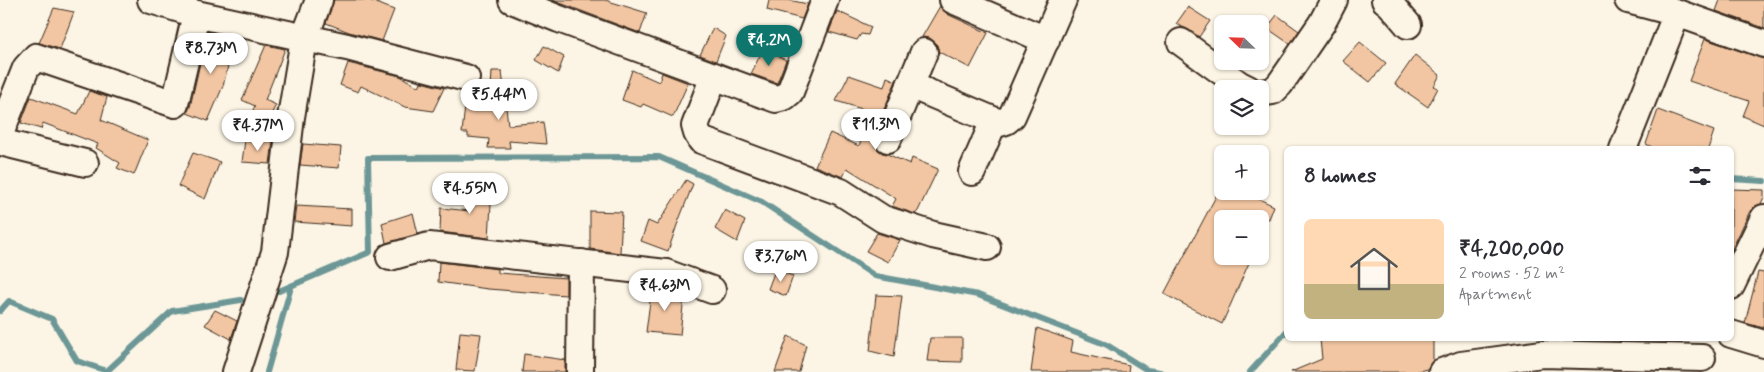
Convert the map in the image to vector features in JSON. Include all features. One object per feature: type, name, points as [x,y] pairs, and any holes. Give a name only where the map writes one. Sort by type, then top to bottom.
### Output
[{"type":"street","points":[[151,0],[196,14],[347,47],[466,78]]},
{"type":"street","points":[[236,372],[275,252],[291,117],[304,39],[319,0]]},
{"type":"street","points":[[512,0],[776,99],[784,97],[790,92],[825,0]]},
{"type":"street","points":[[953,0],[1046,40]]},
{"type":"street","points":[[910,85],[1000,123],[1006,121],[1012,116],[1064,0]]},
{"type":"street","points":[[1269,92],[1273,91],[1280,84],[1322,23],[1334,0]]},
{"type":"street","points":[[1385,0],[1408,26]]},
{"type":"street","points":[[1628,0],[1676,13],[1764,44]]},
{"type":"street","points":[[1625,146],[1676,13]]},
{"type":"street","points":[[0,134],[26,68],[36,57],[175,104],[196,14]]},
{"type":"street","points":[[1181,42],[1233,80]]},
{"type":"street","points":[[888,140],[924,52]]},
{"type":"street","points":[[714,76],[696,126],[701,140],[841,192],[883,219],[933,235],[988,247]]},
{"type":"street","points":[[972,172],[994,120]]},
{"type":"street","points":[[0,142],[85,163]]},
{"type":"street","points":[[1734,280],[1764,218]]},
{"type":"street","points":[[390,257],[429,246],[666,273],[712,290]]},
{"type":"street","points":[[580,372],[581,263]]},
{"type":"street","points":[[1734,335],[1764,344]]},
{"type":"street","points":[[1442,372],[1460,365],[1542,354],[1702,356]]},
{"type":"building","points":[[334,0],[369,0],[394,10],[382,41],[349,32],[326,23]]},
{"type":"building","points":[[552,0],[605,0],[647,13],[640,33]]},
{"type":"building","points":[[769,0],[788,0],[808,4],[802,19],[767,10]]},
{"type":"building","points":[[1720,0],[1764,0],[1764,28],[1716,11]]},
{"type":"building","points":[[940,6],[947,14],[988,33],[970,68],[939,52],[936,43],[930,38],[922,37]]},
{"type":"building","points":[[1188,7],[1210,21],[1199,37],[1176,24]]},
{"type":"building","points":[[54,8],[74,12],[60,49],[39,43]]},
{"type":"building","points":[[837,11],[871,27],[868,35],[861,34],[857,40],[829,32]]},
{"type":"building","points":[[1277,15],[1299,31],[1290,44],[1269,29],[1269,25]]},
{"type":"building","points":[[713,28],[726,36],[716,61],[700,55]]},
{"type":"building","points":[[207,32],[235,38],[223,86],[208,121],[187,113]]},
{"type":"building","points":[[1705,39],[1764,59],[1764,125],[1743,116],[1749,101],[1689,81]]},
{"type":"building","points":[[1360,42],[1386,63],[1370,82],[1343,61]]},
{"type":"building","points":[[266,45],[285,49],[265,100],[276,105],[267,122],[251,114],[255,106],[242,100]]},
{"type":"building","points":[[544,46],[564,57],[558,73],[536,60]]},
{"type":"building","points":[[763,49],[786,60],[777,83],[751,74]]},
{"type":"building","points":[[1415,55],[1440,75],[1434,86],[1438,88],[1428,107],[1395,84]]},
{"type":"building","points":[[348,63],[400,76],[419,87],[421,82],[444,88],[433,111],[405,107],[361,86],[358,92],[340,85]]},
{"type":"building","points":[[632,70],[659,82],[662,73],[688,83],[673,117],[643,104],[641,107],[622,100]]},
{"type":"building","points":[[492,71],[502,71],[508,125],[543,122],[546,144],[509,141],[510,148],[488,148],[489,139],[468,137],[468,133],[462,133],[465,106],[490,108]]},
{"type":"building","points":[[849,75],[884,87],[887,77],[896,81],[874,133],[873,141],[876,148],[882,153],[910,164],[912,158],[938,169],[915,214],[892,206],[895,198],[847,168],[843,177],[815,166],[830,133],[859,146],[872,112],[836,101]]},
{"type":"building","points":[[89,91],[107,97],[101,120],[148,140],[134,175],[117,168],[120,163],[96,148],[98,144],[43,123],[41,129],[21,123],[31,97],[78,114]]},
{"type":"building","points":[[1658,110],[1714,131],[1709,146],[1650,146],[1646,144]]},
{"type":"building","points":[[245,140],[273,141],[270,164],[242,162]]},
{"type":"building","points":[[303,144],[341,147],[339,168],[300,165]]},
{"type":"building","points":[[193,153],[220,162],[205,199],[178,186]]},
{"type":"building","points":[[686,180],[693,184],[668,251],[641,241],[648,221],[657,225]]},
{"type":"building","points":[[472,184],[492,187],[489,238],[440,232],[441,208],[470,211]]},
{"type":"building","points":[[1734,189],[1764,190],[1761,204],[1755,206],[1750,211],[1734,245]]},
{"type":"building","points":[[1214,200],[1261,200],[1274,206],[1269,219],[1269,210],[1214,210],[1214,265],[1248,265],[1222,324],[1164,294]]},
{"type":"building","points":[[296,206],[352,209],[352,226],[294,222]]},
{"type":"building","points":[[725,210],[745,221],[737,242],[715,229]]},
{"type":"building","points":[[590,211],[622,212],[620,253],[590,249]]},
{"type":"building","points":[[413,213],[418,234],[386,243],[382,223]]},
{"type":"building","points":[[877,233],[900,240],[888,262],[866,251]]},
{"type":"building","points":[[439,262],[498,269],[498,273],[566,278],[566,295],[488,289],[438,282]]},
{"type":"building","points":[[775,270],[793,276],[786,296],[768,289]]},
{"type":"building","points":[[1758,272],[1764,273],[1764,328],[1745,323]]},
{"type":"building","points":[[652,286],[684,296],[680,335],[646,332]]},
{"type":"building","points":[[876,295],[902,296],[894,357],[870,351]]},
{"type":"building","points":[[215,310],[237,321],[231,339],[205,325]]},
{"type":"building","points":[[1037,328],[1073,341],[1071,352],[1129,365],[1128,372],[1031,372]]},
{"type":"building","points":[[460,332],[481,334],[475,371],[456,370]]},
{"type":"building","points":[[788,336],[806,345],[799,372],[775,372]]},
{"type":"building","points":[[930,338],[962,338],[962,362],[927,361]]},
{"type":"building","points":[[1320,341],[1433,341],[1433,360],[1427,369],[1414,372],[1291,372],[1322,359]]},
{"type":"building","points":[[524,354],[565,360],[565,372],[522,372]]},
{"type":"waterway","points":[[279,291],[370,252],[368,158],[659,157],[762,202],[875,276],[978,295],[1107,345],[1147,370],[1160,372]]},
{"type":"waterway","points":[[1734,179],[1764,181]]},
{"type":"waterway","points":[[267,372],[291,287]]},
{"type":"waterway","points":[[0,311],[9,301],[52,319],[77,361],[107,371],[172,311],[241,300]]},
{"type":"waterway","points":[[1250,372],[1284,334]]}]
